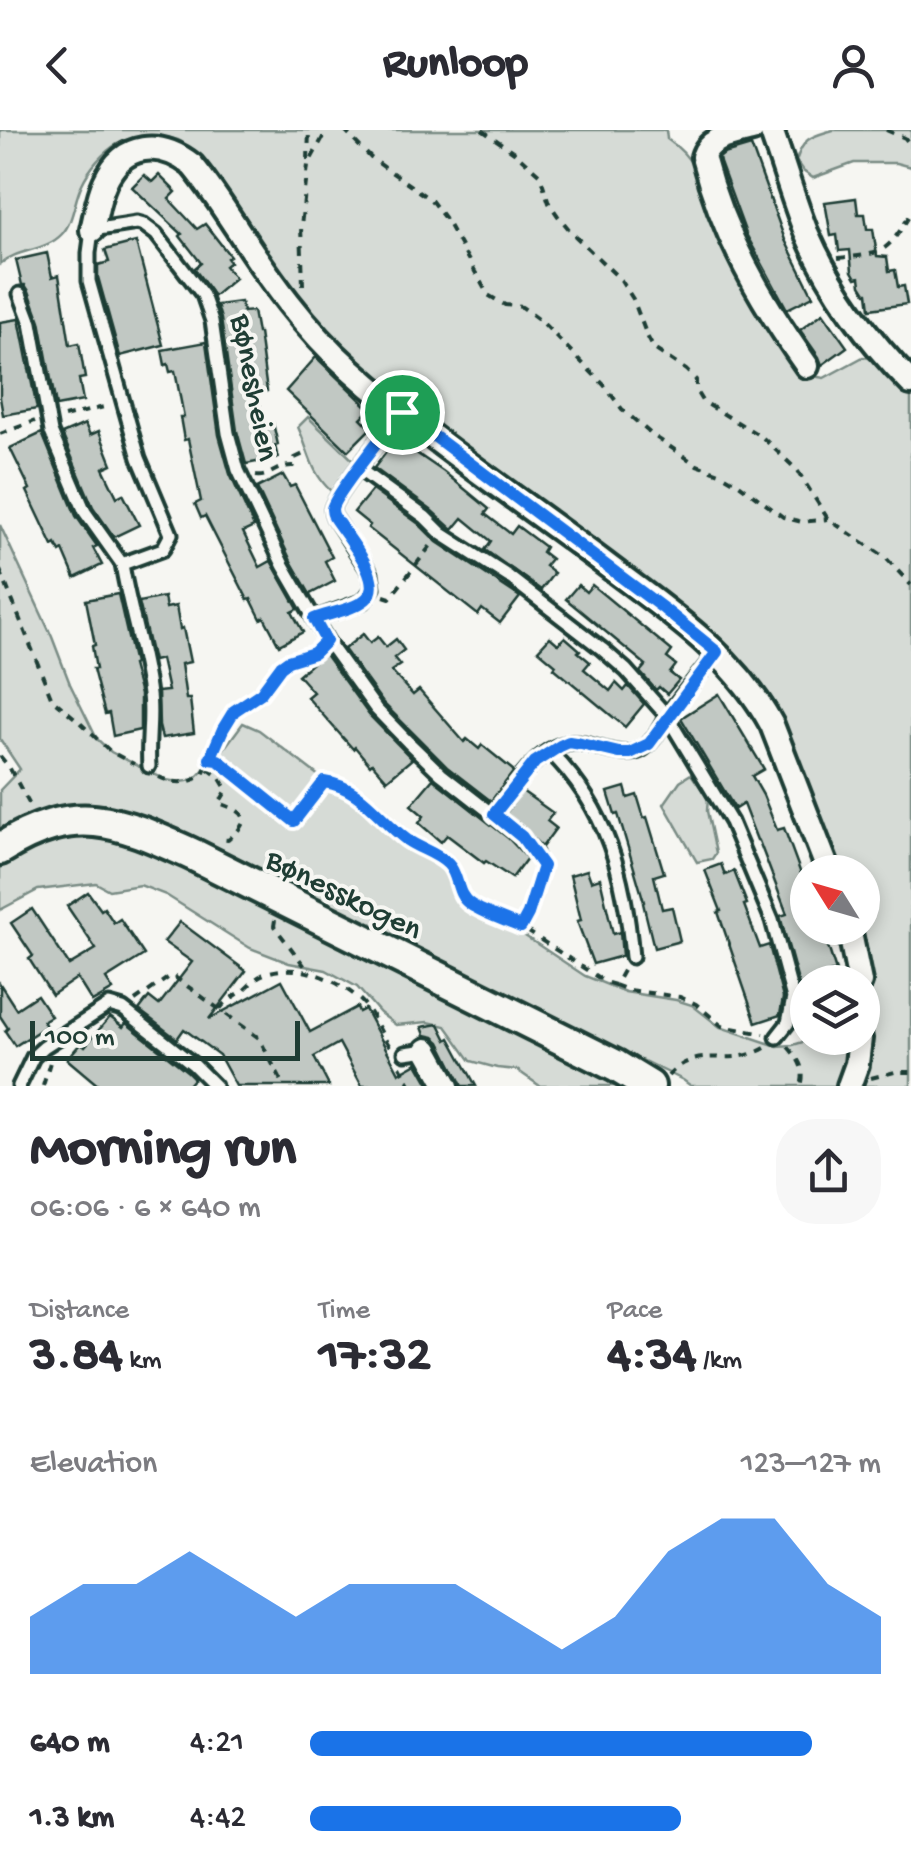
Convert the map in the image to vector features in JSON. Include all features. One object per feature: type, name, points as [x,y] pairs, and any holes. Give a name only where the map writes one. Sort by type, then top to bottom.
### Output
[{"type":"main road","name":"Bønesskogen","points":[[0,849],[21,836],[80,820],[114,822],[153,836],[616,1066],[658,1082]]},
{"type":"street","points":[[752,130],[708,145],[703,157],[726,230],[746,271],[807,366]]},
{"type":"street","points":[[771,130],[806,232],[822,263],[862,326],[911,383]]},
{"type":"street","name":"Bønesheien","points":[[92,230],[107,178],[120,160],[148,148],[169,150],[192,165],[302,320],[347,366],[402,412],[664,609],[717,652],[747,684],[772,726],[822,855]]},
{"type":"street","points":[[416,1052],[447,1086]]},
{"type":"street","points":[[849,1086],[858,1055]]},
{"type":"lane","name":"Bønesheien","points":[[122,564],[163,549],[171,534],[140,458],[89,281],[92,230],[128,224],[144,225],[156,234],[203,294],[215,336],[228,433],[239,474],[326,641],[376,709],[428,762],[522,837],[535,853]]},
{"type":"lane","points":[[20,294],[31,323],[48,421],[64,465],[85,512],[122,564],[149,694],[149,766]]},
{"type":"lane","points":[[314,619],[364,601],[372,590],[371,574],[332,510],[376,443],[402,412]]},
{"type":"lane","points":[[359,468],[602,649],[667,716],[731,822],[772,920],[793,998],[788,1024],[777,1037]]},
{"type":"lane","points":[[494,814],[535,762],[549,751],[569,742],[630,753],[649,744],[717,652]]},
{"type":"lane","points":[[549,751],[581,787],[606,832],[630,932],[632,957]]},
{"type":"lane","points":[[19,1086],[44,1046],[109,1004],[123,1010],[215,1086]]},
{"type":"path","points":[[302,320],[301,226],[308,130]]},
{"type":"path","points":[[308,165],[327,130]]},
{"type":"path","points":[[344,130],[371,158],[430,200],[446,220],[488,295],[505,305],[522,308],[541,321],[604,385],[622,409],[651,434],[697,466],[738,484],[782,517],[802,522],[828,519]]},
{"type":"path","points":[[482,130],[540,175],[558,216],[621,280],[633,298],[654,349],[696,380],[696,392],[702,402],[762,437],[797,470],[828,519],[885,557],[911,585]]},
{"type":"path","points":[[886,130],[905,138],[911,146]]},
{"type":"path","points":[[832,258],[880,253],[911,215]]},
{"type":"path","points":[[71,416],[109,406]]},
{"type":"path","points":[[0,434],[48,421]]},
{"type":"path","points":[[262,477],[282,466],[294,466],[295,458],[308,452]]},
{"type":"path","points":[[372,590],[390,598],[440,532]]},
{"type":"path","points":[[0,570],[52,700],[110,752],[132,764],[149,766],[162,779],[174,782],[198,778],[234,711],[261,693],[281,666],[314,653],[326,641]]},
{"type":"path","points":[[0,756],[28,800],[38,830]]},
{"type":"path","points":[[210,759],[218,760],[294,821],[324,782],[349,789],[408,840],[446,862],[454,870],[462,898],[472,906],[521,927],[593,975],[615,985],[680,997],[696,1004],[722,1026],[777,1037],[801,1062],[804,1076],[800,1086]]},
{"type":"path","points":[[206,768],[220,777],[228,790],[219,803],[238,809],[243,815],[244,824],[228,840],[215,839]]},
{"type":"path","points":[[521,927],[543,866],[535,853]]},
{"type":"path","points":[[279,911],[274,926],[310,973]]},
{"type":"path","points":[[615,985],[632,957]]},
{"type":"path","points":[[220,1010],[264,974],[295,970],[310,973],[357,997],[368,1008],[390,1048],[416,1052]]},
{"type":"path","points":[[123,1010],[172,974],[259,1038],[284,1086]]},
{"type":"path","points":[[658,1082],[686,1060],[749,1056],[777,1037]]},
{"type":"path","points":[[849,1086],[894,1072],[911,1072]]},
{"type":"shaded area","points":[[0,130],[666,130],[667,139],[696,170],[717,232],[732,262],[807,375],[824,378],[863,357],[870,358],[883,365],[911,393],[911,1086],[691,1086],[642,1060],[635,1063],[624,1086],[540,1086],[517,1070],[471,1061],[446,1026],[428,1022],[396,1025],[357,987],[326,970],[289,963],[250,948],[166,895],[140,885],[109,890],[96,883],[38,890],[0,910],[0,790],[20,769],[0,739],[0,525],[70,684],[97,739],[111,752],[174,781],[193,779],[210,759],[294,822],[323,785],[347,791],[414,851],[437,861],[451,875],[462,904],[516,930],[585,976],[625,992],[692,1005],[720,1027],[777,1046],[790,1045],[790,1055],[880,1055],[880,965],[866,965],[861,945],[880,945],[880,855],[835,855],[773,700],[711,634],[376,379],[327,335],[196,155],[181,141],[148,138],[112,147],[85,178],[62,234],[0,264]]},
{"type":"shaded area","points":[[833,130],[911,130],[911,167],[854,163],[813,178],[796,161],[799,153],[809,139]]},
{"type":"shaded area","points":[[308,417],[355,462],[332,492],[315,470],[298,427]]},
{"type":"shaded area","points":[[243,723],[259,730],[324,780],[293,820],[217,758]]},
{"type":"shaded area","points":[[691,774],[708,798],[716,853],[712,859],[697,862],[664,804],[680,781]]},
{"type":"building","points":[[751,146],[785,240],[813,296],[787,309],[746,234],[720,163],[724,154]]},
{"type":"building","points":[[144,175],[152,182],[159,175],[176,192],[169,199],[197,229],[205,224],[230,256],[225,266],[235,278],[214,296],[196,271],[201,263],[182,234],[132,187]]},
{"type":"building","points":[[856,198],[858,214],[865,214],[867,229],[873,229],[877,256],[887,257],[889,271],[895,270],[898,287],[904,286],[907,304],[870,309],[868,293],[852,271],[850,250],[839,251],[837,235],[831,236],[825,202]]},
{"type":"building","points":[[136,242],[163,345],[120,356],[98,265],[109,262],[105,250]]},
{"type":"building","points":[[47,253],[52,277],[59,275],[70,345],[79,343],[85,378],[79,379],[83,401],[56,406],[40,321],[29,291],[22,285],[16,260]]},
{"type":"building","points":[[241,302],[243,312],[253,311],[259,333],[267,391],[258,393],[264,425],[273,423],[278,445],[278,458],[246,464],[217,305]]},
{"type":"building","points":[[823,313],[847,347],[822,365],[800,330]]},
{"type":"building","points":[[19,319],[37,409],[3,415],[0,322]]},
{"type":"building","points":[[206,342],[219,435],[230,474],[254,527],[243,532],[260,567],[271,561],[298,609],[292,612],[303,632],[279,645],[264,617],[261,619],[251,599],[248,600],[195,504],[201,501],[188,439],[184,440],[175,371],[170,372],[168,364],[165,365],[162,350]]},
{"type":"building","points":[[316,357],[370,409],[361,418],[371,428],[348,451],[286,391]]},
{"type":"building","points":[[85,424],[90,435],[99,431],[112,464],[103,468],[117,497],[123,494],[139,525],[114,537],[93,507],[62,434]]},
{"type":"building","points":[[42,433],[76,516],[97,546],[93,548],[102,565],[75,578],[63,550],[53,546],[10,448]]},
{"type":"building","points":[[391,446],[400,454],[406,446],[489,509],[485,514],[511,534],[517,526],[545,547],[542,552],[551,559],[545,566],[554,573],[541,590],[485,550],[491,541],[463,518],[453,530],[374,468]]},
{"type":"building","points":[[283,475],[290,487],[295,485],[332,557],[325,561],[335,581],[310,594],[257,488]]},
{"type":"building","points":[[372,490],[437,542],[520,597],[500,623],[482,609],[478,615],[368,528],[370,525],[354,512]]},
{"type":"building","points":[[578,585],[586,592],[592,585],[672,651],[667,658],[676,665],[670,673],[679,680],[667,694],[659,687],[656,690],[640,672],[646,665],[566,599]]},
{"type":"building","points":[[118,594],[140,695],[140,730],[113,736],[93,669],[95,645],[86,600]]},
{"type":"building","points":[[164,597],[166,608],[176,606],[180,629],[183,628],[190,662],[181,664],[194,733],[162,738],[158,692],[168,691],[161,659],[153,661],[139,602]]},
{"type":"building","points":[[363,634],[370,643],[378,637],[386,647],[396,639],[404,650],[394,658],[400,665],[391,671],[413,695],[419,690],[464,742],[467,739],[479,749],[482,745],[514,771],[491,801],[447,767],[383,703],[344,649]]},
{"type":"building","points":[[550,637],[558,644],[565,637],[580,650],[590,662],[584,669],[610,691],[616,683],[624,691],[628,686],[644,704],[625,727],[538,650]]},
{"type":"building","points":[[324,653],[369,715],[412,759],[387,780],[307,697],[313,692],[298,675]]},
{"type":"building","points":[[719,694],[764,769],[752,776],[777,830],[784,828],[794,855],[790,855],[790,945],[828,945],[834,965],[793,965],[780,916],[787,914],[743,804],[735,809],[681,718]]},
{"type":"building","points":[[433,779],[508,838],[527,858],[512,878],[447,835],[441,842],[419,823],[424,816],[411,805]]},
{"type":"building","points":[[625,787],[628,798],[637,795],[644,818],[647,817],[664,873],[654,876],[662,909],[672,907],[680,941],[654,948],[644,902],[608,792]]},
{"type":"building","points":[[522,791],[553,813],[547,821],[556,828],[542,847],[506,813]]},
{"type":"building","points":[[721,864],[725,875],[734,871],[760,948],[769,945],[783,998],[780,1015],[756,1023],[705,870]]},
{"type":"building","points":[[587,870],[591,881],[600,878],[613,934],[620,932],[622,956],[593,964],[577,921],[581,920],[570,875]]},
{"type":"building","points":[[88,892],[114,923],[120,919],[144,955],[106,979],[113,990],[92,1002],[77,978],[52,995],[11,923],[32,909],[69,965],[96,949],[67,906]]},
{"type":"building","points":[[180,922],[246,971],[209,1019],[282,980],[310,1032],[357,1007],[359,1012],[365,1009],[399,1073],[417,1063],[430,1086],[362,1086],[339,1043],[314,1057],[329,1086],[236,1086],[219,1055],[184,1029],[177,1039],[139,1010],[149,997],[159,1005],[192,962],[164,942]]},
{"type":"building","points":[[0,984],[16,1009],[37,995],[51,1016],[43,1021],[46,1026],[15,1046],[0,1016]]},
{"type":"building","points":[[110,1017],[123,1027],[126,1023],[194,1078],[187,1086],[99,1086],[67,1059],[81,1043],[85,1046]]},
{"type":"building","points":[[439,1024],[476,1086],[462,1086],[440,1042],[425,1035],[422,1027]]},
{"type":"route","points":[[402,412],[717,652],[649,744],[630,753],[569,742],[560,746],[535,762],[494,814],[522,837],[543,866],[521,927],[462,898],[454,870],[446,862],[408,840],[349,789],[324,782],[294,821],[218,760],[210,759],[234,711],[261,693],[281,666],[314,653],[326,641],[314,619],[354,606],[370,595],[371,574],[332,510],[376,443],[402,412]]}]
